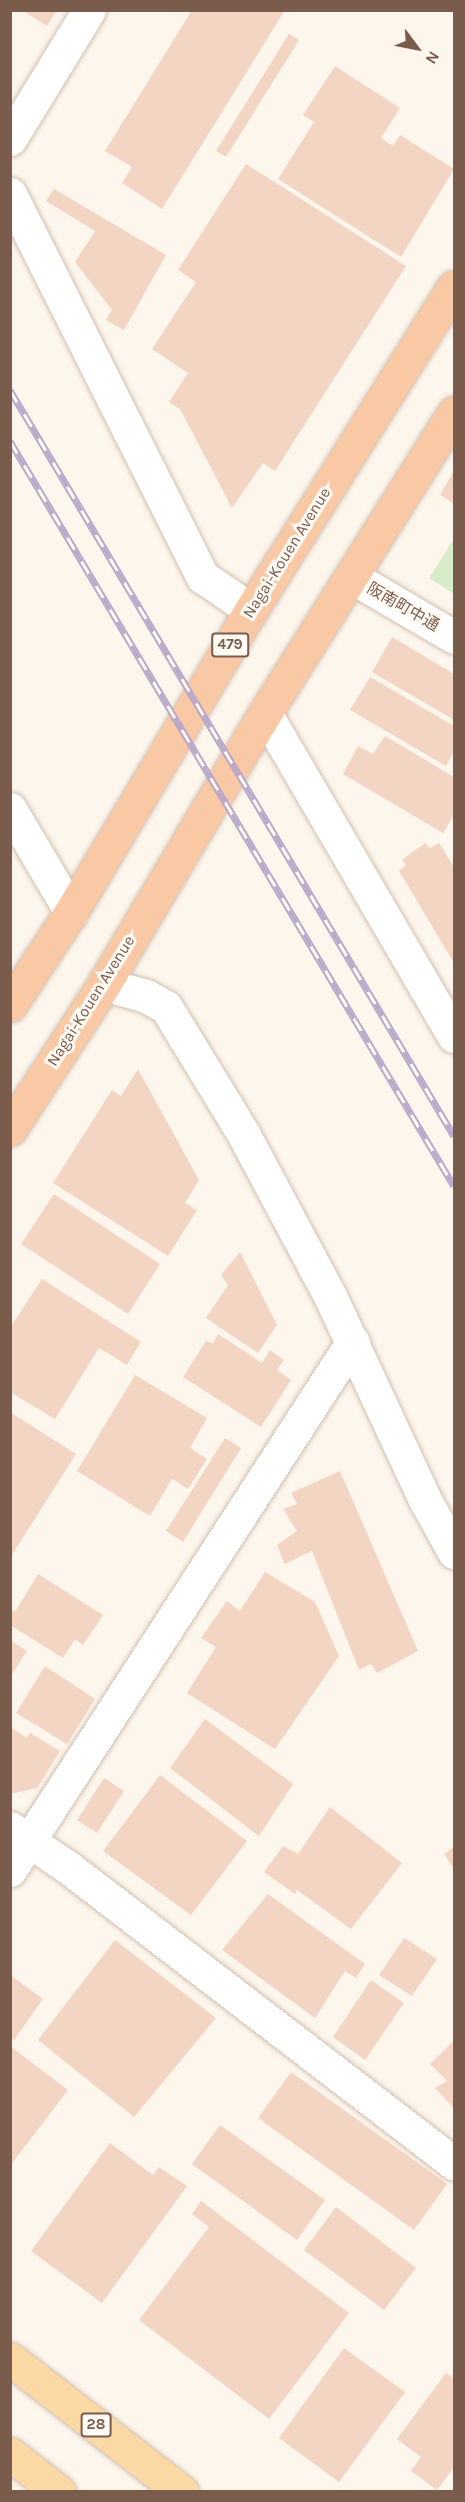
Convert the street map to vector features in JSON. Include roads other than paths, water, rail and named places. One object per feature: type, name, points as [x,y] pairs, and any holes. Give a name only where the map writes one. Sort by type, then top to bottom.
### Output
[{"type":"highway","name":"Nagai-Kouen Avenue","points":[[10,1005],[71,912],[251,610],[454,287]]},
{"type":"highway","name":"Nagai-Kouen Avenue","points":[[10,1129],[104,984],[265,713],[454,413]]},
{"type":"main road","name":"28","points":[[10,2359],[182,2492]]},
{"type":"main road","points":[[10,2454],[59,2492]]},
{"type":"street","points":[[10,139],[89,10]]},
{"type":"street","points":[[10,194],[203,578],[251,610]]},
{"type":"street","name":"阪南町中通","points":[[352,577],[454,637]]},
{"type":"street","points":[[265,713],[454,1036]]},
{"type":"street","points":[[10,809],[71,912]]},
{"type":"street","points":[[104,984],[146,996],[166,1007],[244,1135],[353,1341],[424,1498],[454,1552]]},
{"type":"street","points":[[10,1870],[21,1835],[353,1341]]},
{"type":"street","points":[[21,1835],[454,2163]]},
{"type":"railway","points":[[10,390],[454,1136]]},
{"type":"railway","points":[[10,441],[454,1186]]}]
